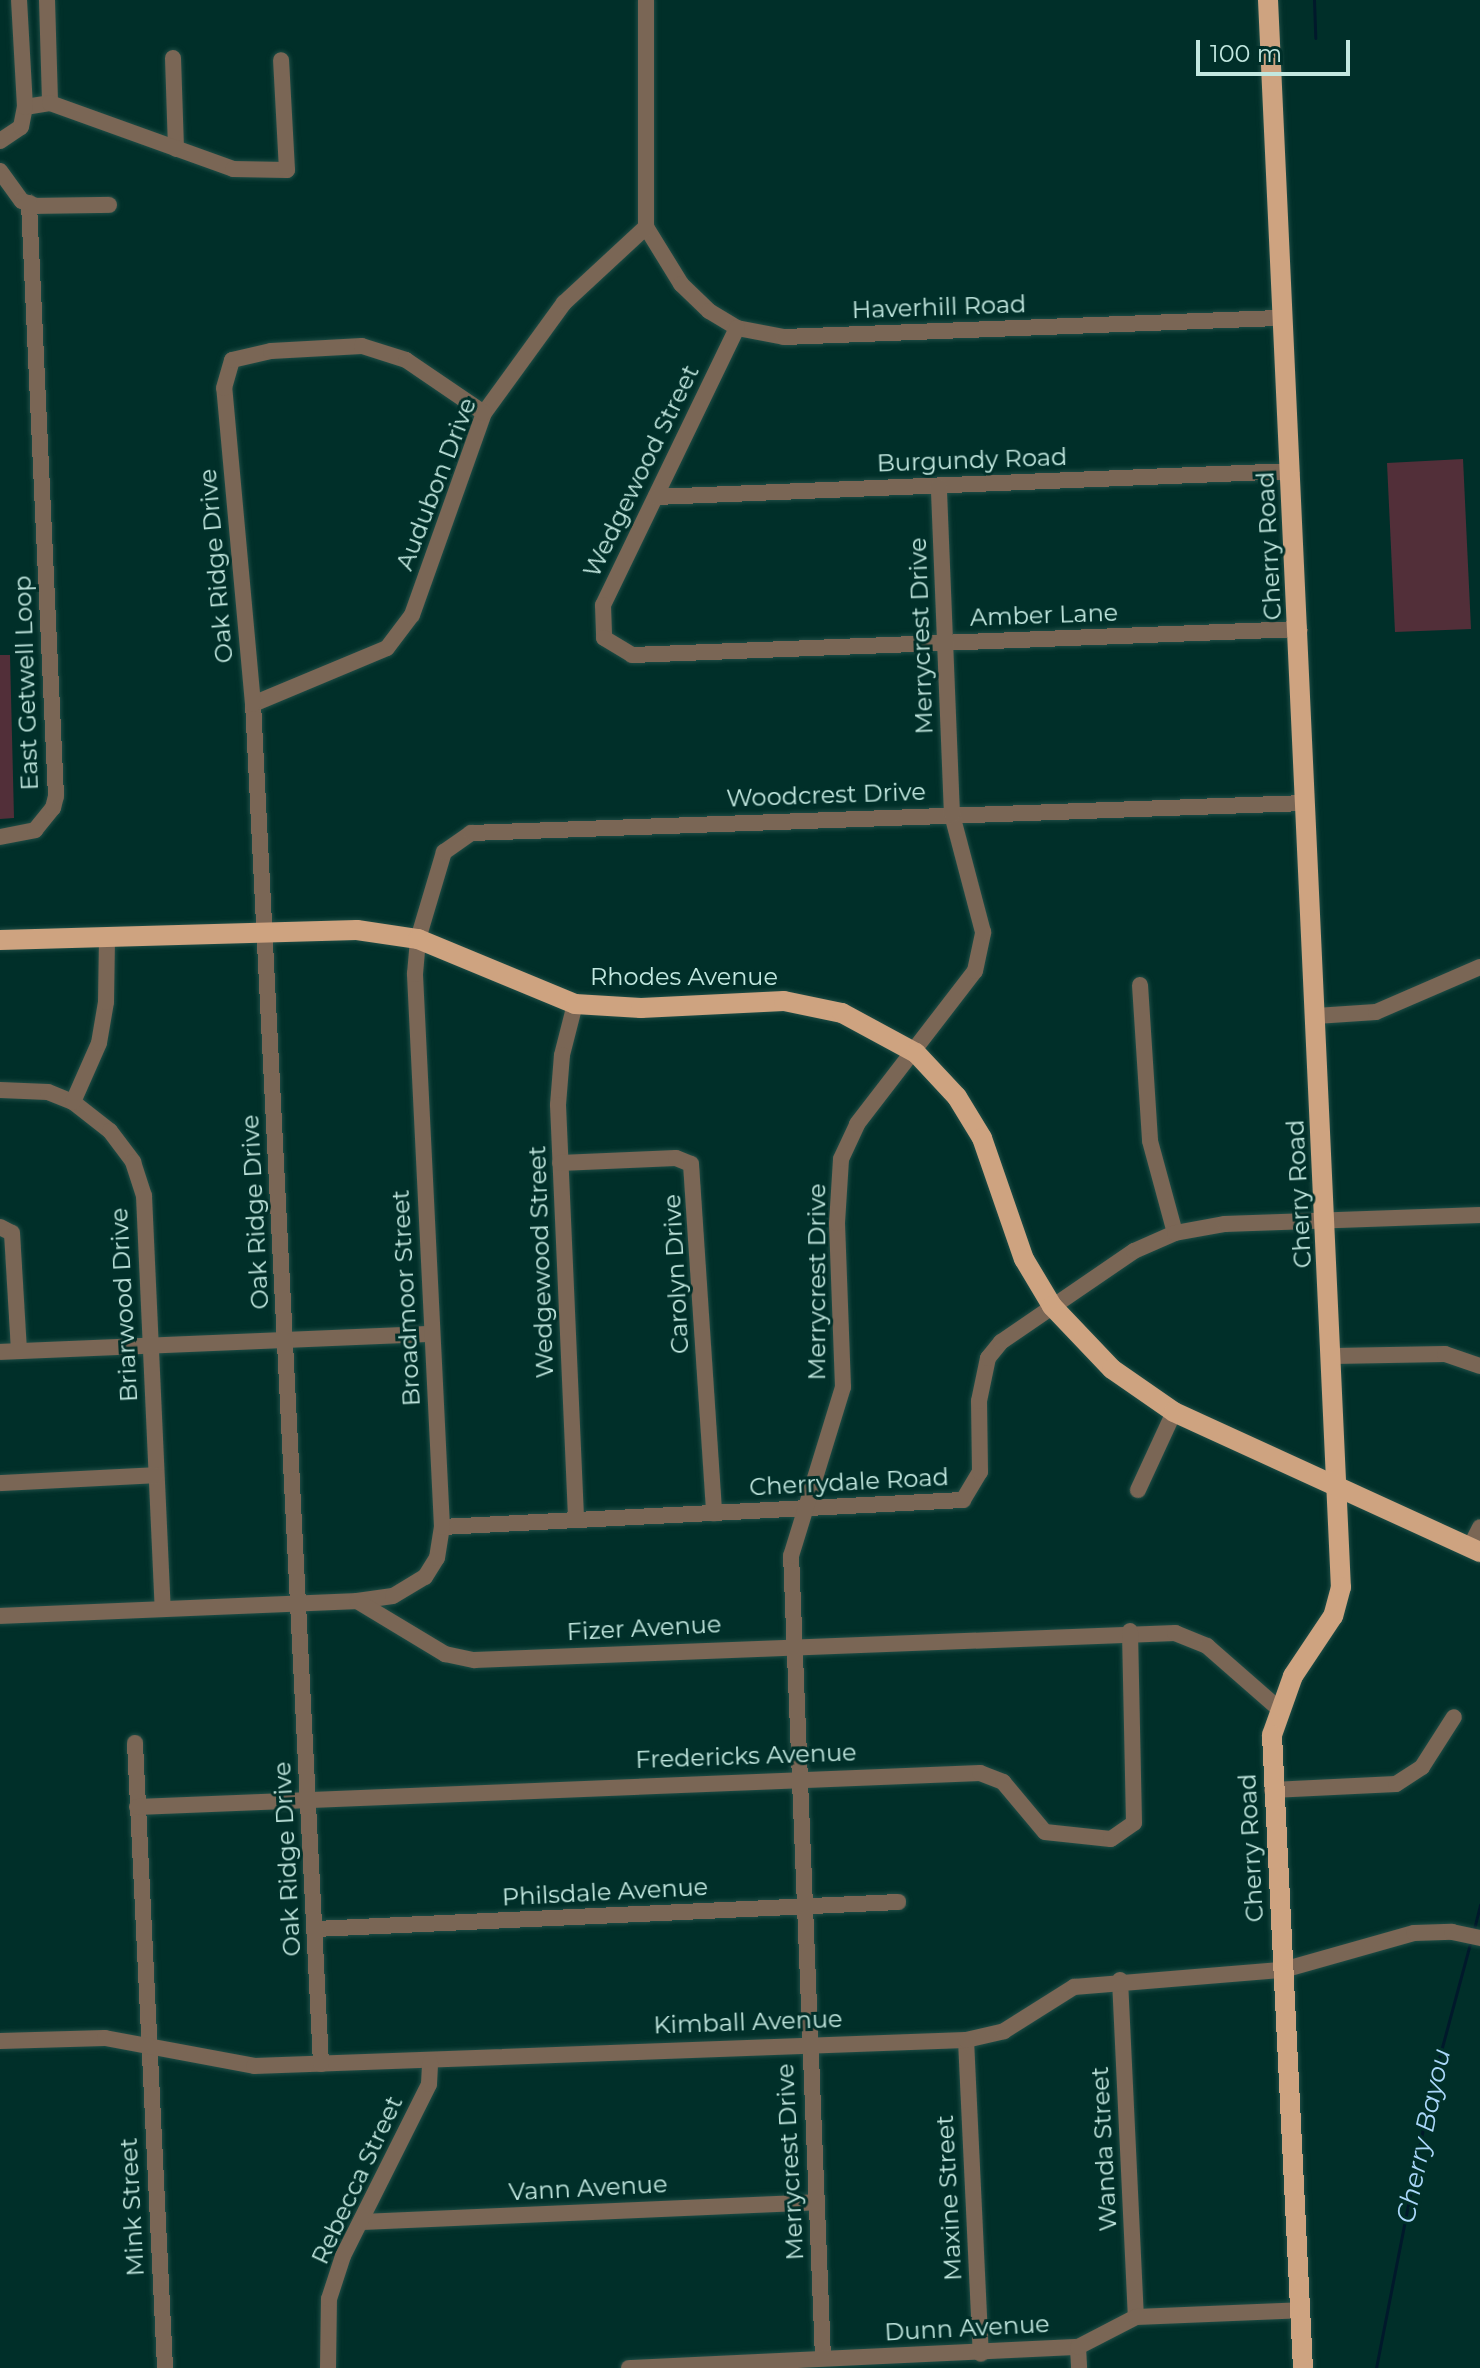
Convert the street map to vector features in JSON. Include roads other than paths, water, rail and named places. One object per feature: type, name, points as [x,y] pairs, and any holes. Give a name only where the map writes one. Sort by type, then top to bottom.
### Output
[{"type":"main road","name":"Cherry Road","points":[[1268,0],[1281,318],[1327,1218],[1341,1587],[1333,1616],[1293,1676],[1272,1735],[1272,1790],[1303,2368]]},
{"type":"main road","name":"Rhodes Avenue","points":[[0,940],[357,930],[418,939],[575,1004],[641,1008],[784,1001],[842,1013],[916,1053],[957,1097],[982,1138],[1024,1259],[1052,1306],[1081,1342],[1174,1412],[1475,1549]]},
{"type":"street","points":[[0,141],[21,127],[25,107],[19,0]]},
{"type":"street","points":[[47,0],[50,103]]},
{"type":"street","points":[[646,0],[646,227]]},
{"type":"street","points":[[173,58],[176,149]]},
{"type":"street","points":[[25,107],[50,103],[233,169],[287,170],[281,60]]},
{"type":"street","points":[[0,171],[10,189],[29,203],[109,205]]},
{"type":"street","name":"East Getwell Loop","points":[[0,837],[35,830],[53,808],[56,796],[29,203]]},
{"type":"street","name":"Haverhill Road","points":[[646,227],[681,284],[737,328],[784,337],[1281,318]]},
{"type":"street","name":"Audubon Drive","points":[[253,704],[387,648],[412,615],[484,413],[564,303],[646,227]]},
{"type":"street","name":"Wedgewood Street","points":[[604,638],[603,605],[737,328]]},
{"type":"street","name":"Oak Ridge Drive","points":[[321,2064],[253,704],[224,388],[232,360],[271,351],[362,346],[406,360],[484,413]]},
{"type":"street","name":"Burgundy Road","points":[[656,497],[1291,471]]},
{"type":"street","name":"Merrycrest Drive","points":[[823,2358],[808,2042],[803,1777],[791,1556],[801,1511],[843,1387],[837,1223],[841,1159],[857,1124],[916,1053],[975,971],[983,932],[952,815],[939,486]]},
{"type":"street","name":"Amber Lane","points":[[604,638],[632,655],[1299,629]]},
{"type":"street","name":"Woodcrest Drive","points":[[418,939],[444,852],[471,833],[1306,803]]},
{"type":"street","points":[[0,1090],[48,1092],[73,1102],[99,1043],[107,936]]},
{"type":"street","name":"Broadmoor Street","points":[[357,1601],[393,1596],[425,1577],[437,1558],[442,1527],[418,939]]},
{"type":"street","points":[[1316,1016],[1376,1012],[1480,967]]},
{"type":"street","points":[[1140,985],[1150,1141],[1175,1233]]},
{"type":"street","name":"Wedgewood Street","points":[[575,1004],[562,1055],[560,1163],[576,1519]]},
{"type":"street","name":"Briarwood Drive","points":[[73,1102],[110,1131],[133,1162],[144,1196],[163,1609]]},
{"type":"street","name":"Carolyn Drive","points":[[560,1163],[676,1158],[691,1164],[714,1513]]},
{"type":"street","name":"Cherrydale Road","points":[[442,1527],[801,1511],[963,1500],[980,1472],[979,1401],[988,1358],[1001,1342],[1134,1251],[1175,1233],[1225,1224],[1480,1215]]},
{"type":"street","points":[[0,1227],[12,1233],[19,1351]]},
{"type":"street","points":[[0,1352],[151,1343],[285,1342],[432,1334]]},
{"type":"street","points":[[1333,1356],[1445,1354],[1480,1366]]},
{"type":"street","points":[[1138,1490],[1174,1412]]},
{"type":"street","points":[[0,1483],[156,1475]]},
{"type":"street","points":[[1475,1549],[1480,1527]]},
{"type":"street","points":[[0,1616],[357,1601]]},
{"type":"street","name":"Fizer Avenue","points":[[357,1601],[445,1654],[474,1660],[1130,1631],[1175,1633],[1207,1646],[1279,1709]]},
{"type":"street","name":"Fredericks Avenue","points":[[137,1807],[803,1777],[980,1773],[1003,1782],[1045,1832],[1111,1839],[1134,1823],[1130,1631]]},
{"type":"street","points":[[1272,1790],[1396,1784],[1422,1767],[1454,1717]]},
{"type":"street","points":[[135,1743],[146,2042]]},
{"type":"street","name":"Philsdale Avenue","points":[[315,1929],[898,1902]]},
{"type":"street","name":"Kimball Avenue","points":[[0,2041],[105,2038],[146,2042],[254,2066],[430,2062],[808,2042],[966,2040],[1004,2031],[1074,1987],[1120,1980],[1283,1970],[1414,1933],[1452,1932],[1480,1938]]},
{"type":"street","name":"Wanda Street","points":[[1120,1980],[1136,2317]]},
{"type":"street","name":"Maxine Street","points":[[966,2040],[981,2354]]},
{"type":"street","name":"Mink Street","points":[[146,2042],[165,2368]]},
{"type":"street","name":"Rebecca Street","points":[[328,2368],[329,2299],[343,2256],[364,2222],[429,2084],[430,2062]]},
{"type":"street","name":"Vann Avenue","points":[[364,2222],[815,2202]]},
{"type":"street","name":"Dunn Avenue","points":[[629,2368],[981,2354],[1078,2347],[1136,2317],[1300,2310]]},
{"type":"street","points":[[1078,2347],[1079,2368]]},
{"type":"waterway","points":[[1314,0],[1315,38]]},
{"type":"waterway","name":"Cherry Bayou","points":[[1474,1929],[1480,1905]]},
{"type":"waterway","name":"Cherry Bayou","points":[[1376,2368],[1431,2088],[1471,1940]]}]
